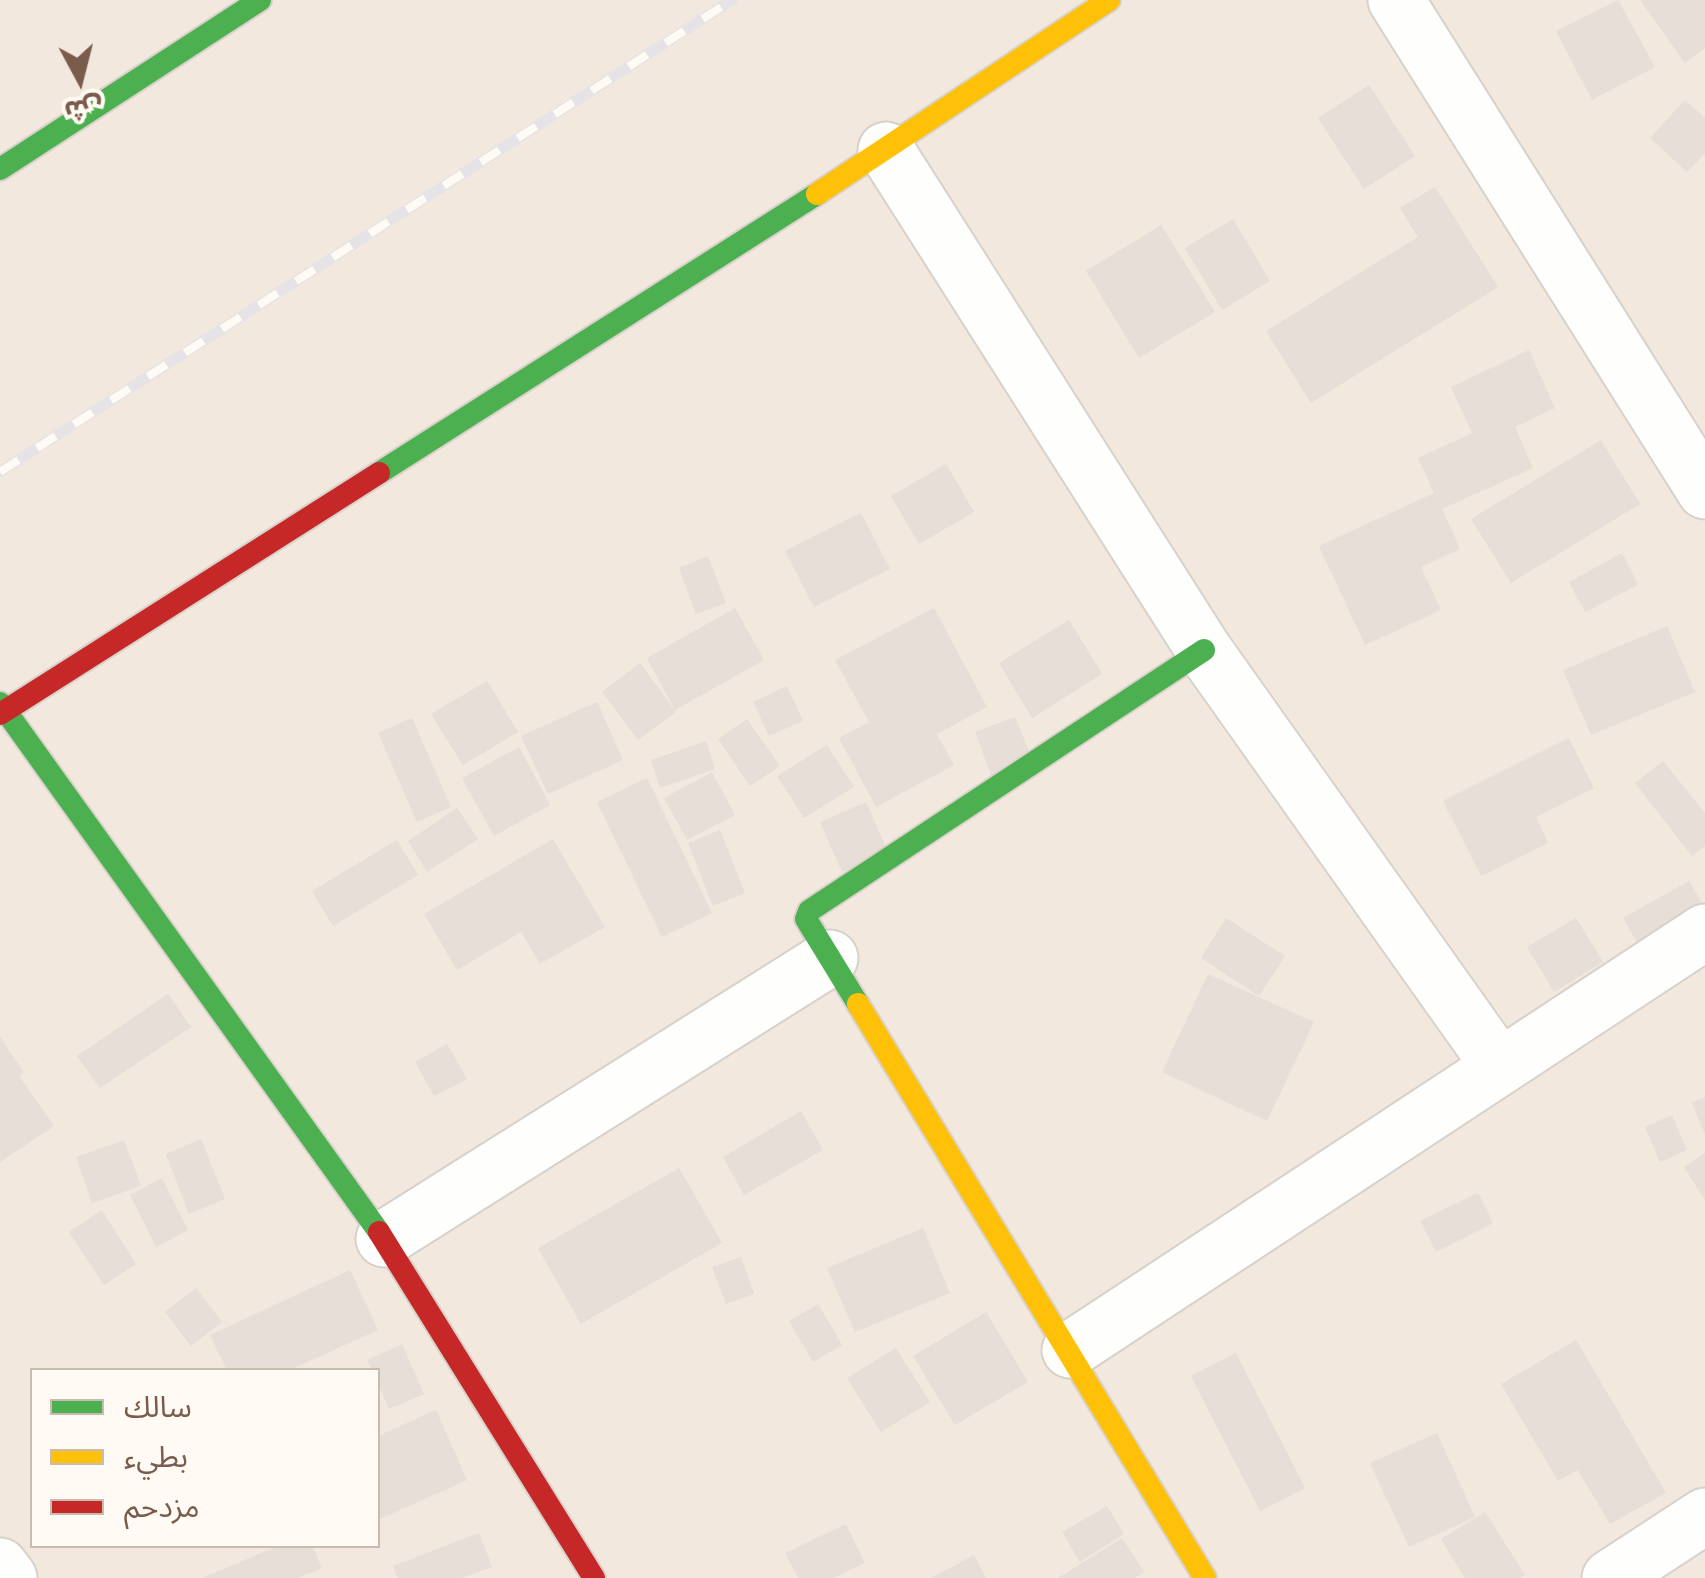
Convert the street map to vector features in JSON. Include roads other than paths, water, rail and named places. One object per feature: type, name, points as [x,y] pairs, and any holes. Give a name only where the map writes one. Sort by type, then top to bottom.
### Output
[{"type":"street","points":[[594,1578],[384,1239],[2,710],[886,150],[1110,0]]},
{"type":"street","points":[[1396,0],[1705,491]]},
{"type":"street","points":[[0,169],[240,5]]},
{"type":"street","points":[[886,150],[1204,650],[1500,1068]]},
{"type":"street","points":[[1204,650],[809,911],[808,924],[1205,1578]]},
{"type":"street","points":[[1070,1350],[1705,932]]},
{"type":"street","points":[[384,1239],[830,958]]},
{"type":"street","points":[[1610,1578],[1705,1516]]},
{"type":"street","points":[[0,1566],[9,1578]]},
{"type":"railway","points":[[0,472],[732,0]]}]
